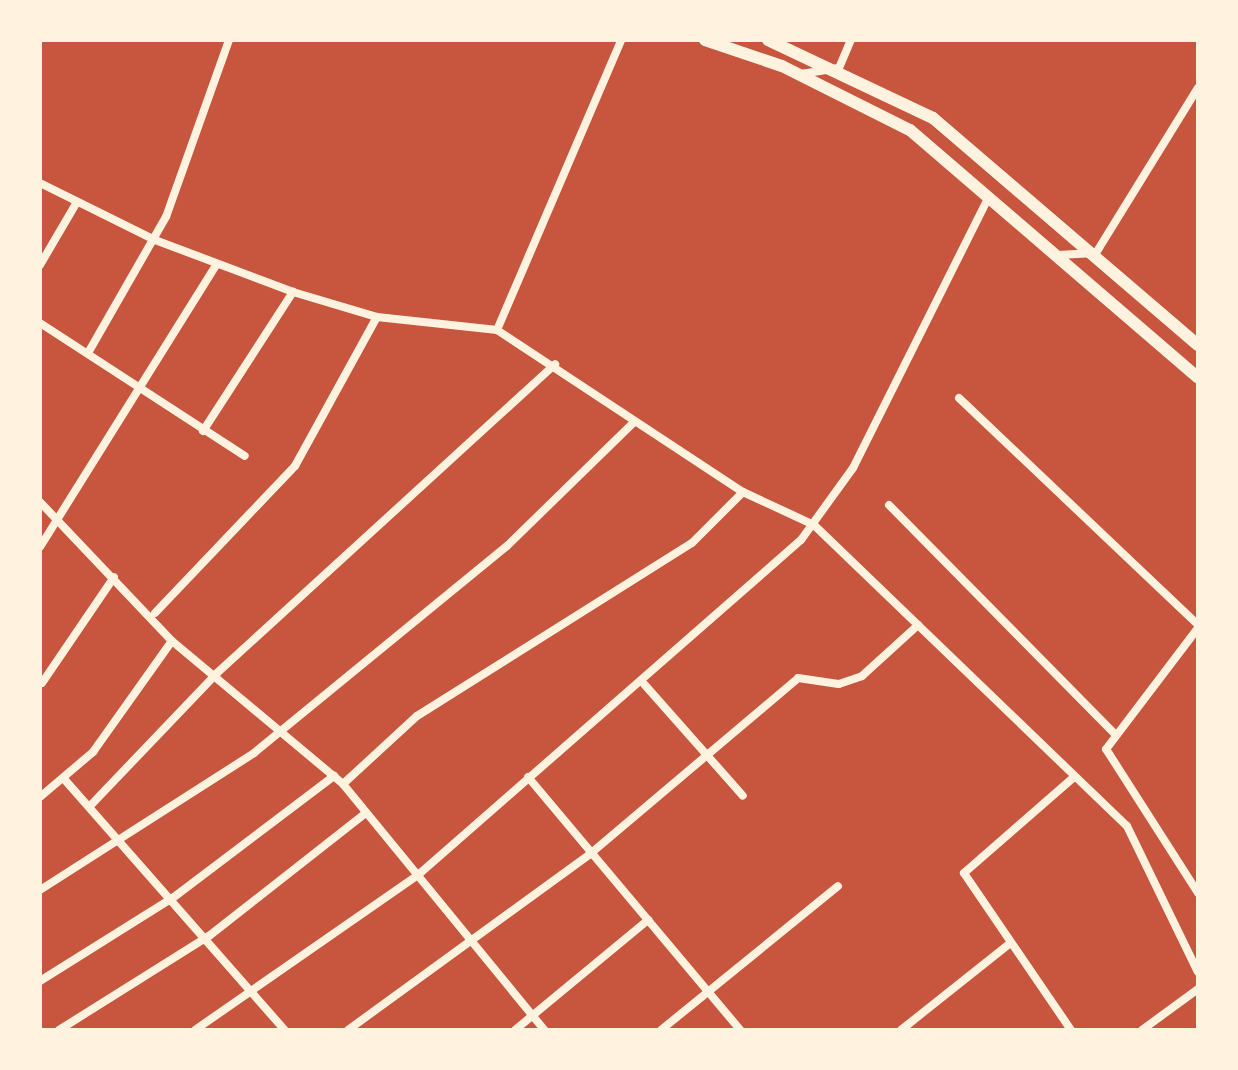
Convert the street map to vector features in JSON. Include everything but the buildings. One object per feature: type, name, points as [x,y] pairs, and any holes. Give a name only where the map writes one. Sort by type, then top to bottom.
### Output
[{"type":"highway","points":[[704,40],[801,74],[910,130],[1198,378]]},
{"type":"highway","points":[[768,40],[839,68],[934,118],[1198,344]]},
{"type":"street","points":[[88,354],[155,240],[229,40]]},
{"type":"street","points":[[498,330],[621,40]]},
{"type":"street","points":[[801,74],[839,68],[850,40]]},
{"type":"street","points":[[1058,255],[1096,253],[1198,88]]},
{"type":"street","points":[[40,183],[155,240],[293,292],[377,317],[498,330],[555,364],[633,423],[743,492],[814,526],[1127,826],[1198,972]]},
{"type":"street","points":[[195,1030],[255,993],[418,875],[528,777],[644,684],[814,526],[988,198]]},
{"type":"street","points":[[40,266],[78,202]]},
{"type":"street","points":[[40,547],[216,265]]},
{"type":"street","points":[[203,431],[293,292]]},
{"type":"street","points":[[155,613],[294,466],[377,317]]},
{"type":"street","points":[[40,322],[245,456]]},
{"type":"street","points":[[90,806],[217,674],[555,364]]},
{"type":"street","points":[[959,398],[1198,627],[1106,749],[1118,774],[1198,893]]},
{"type":"street","points":[[40,890],[125,840],[283,726],[507,546],[633,423]]},
{"type":"street","points":[[343,784],[418,716],[680,552],[743,492]]},
{"type":"street","points":[[40,502],[155,613],[172,641],[283,726],[343,784],[544,1030]]},
{"type":"street","points":[[889,506],[1115,734]]},
{"type":"street","points":[[42,683],[114,577]]},
{"type":"street","points":[[348,1030],[474,943],[590,854],[798,678],[839,684],[862,676],[918,626]]},
{"type":"street","points":[[40,797],[65,780],[172,641]]},
{"type":"street","points":[[644,684],[742,796]]},
{"type":"street","points":[[40,982],[174,896],[334,776]]},
{"type":"street","points":[[1072,1030],[1009,944],[964,873],[1075,776]]},
{"type":"street","points":[[528,777],[740,1030]]},
{"type":"street","points":[[65,780],[125,840],[284,1030]]},
{"type":"street","points":[[59,1030],[209,936],[366,813]]},
{"type":"street","points":[[661,1030],[838,886]]},
{"type":"street","points":[[515,1030],[648,920]]},
{"type":"street","points":[[901,1030],[1009,944]]},
{"type":"street","points":[[1142,1030],[1198,990]]}]
